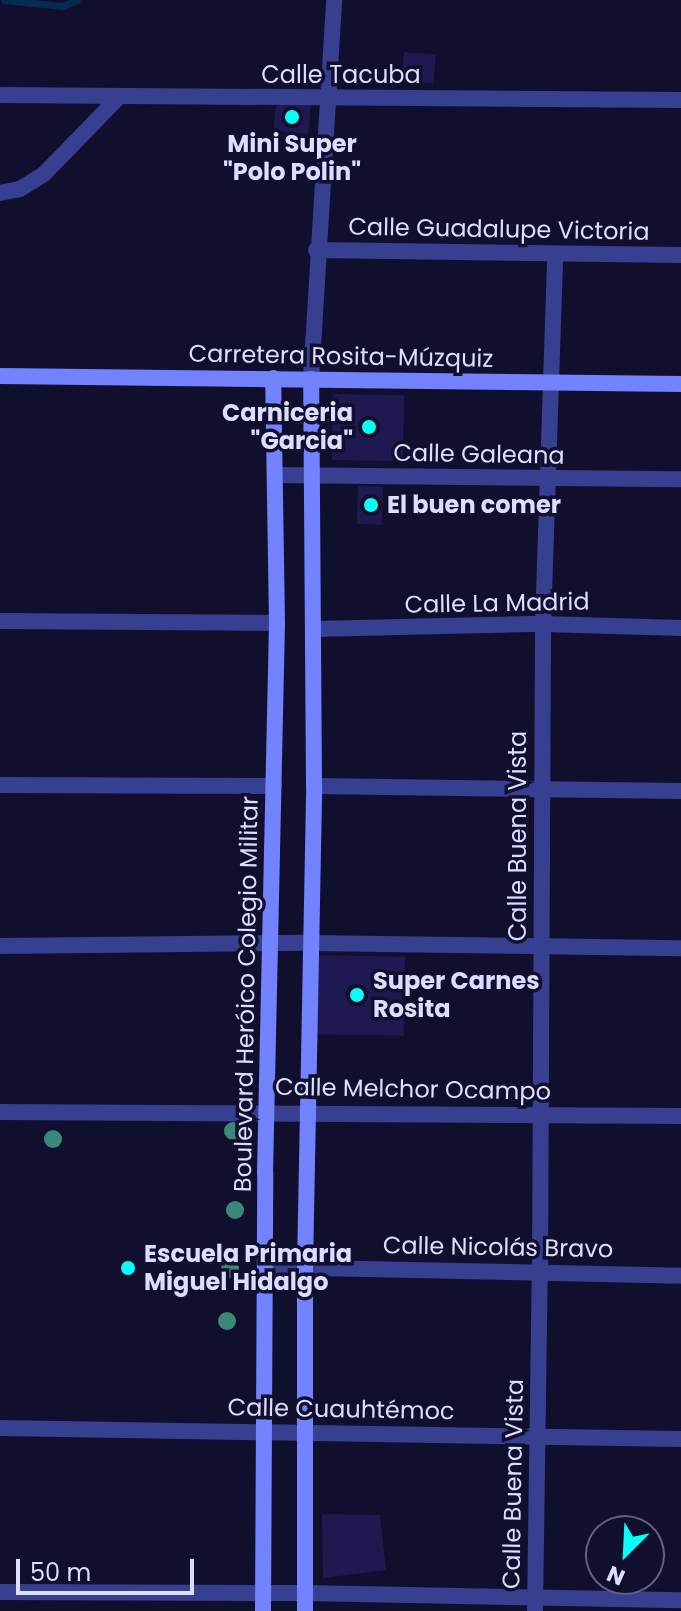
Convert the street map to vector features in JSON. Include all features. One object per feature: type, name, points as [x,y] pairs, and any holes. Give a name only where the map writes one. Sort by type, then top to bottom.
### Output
[{"type":"street","points":[[305,1611],[305,1267],[314,786],[311,379],[316,250],[334,0]]},
{"type":"street","name":"Calle Tacuba","points":[[0,95],[681,100]]},
{"type":"street","points":[[0,193],[20,189],[44,174],[118,98]]},
{"type":"street","name":"Calle Guadalupe Victoria","points":[[316,250],[681,255]]},
{"type":"street","name":"Calle Buena Vista","points":[[535,1605],[543,624],[548,383],[555,254]]},
{"type":"street","name":"Carretera Rosita-Múzquiz","points":[[0,376],[681,384]]},
{"type":"street","name":"Boulevard Heróico Colegio Militar","points":[[263,1611],[267,1111],[277,623],[277,475],[273,378]]},
{"type":"street","name":"Calle Galeana","points":[[277,475],[681,479]]},
{"type":"street","points":[[0,621],[277,623]]},
{"type":"street","name":"Calle La Madrid","points":[[314,629],[543,624],[681,628]]},
{"type":"street","points":[[0,785],[274,786]]},
{"type":"street","points":[[314,786],[681,791]]},
{"type":"street","points":[[0,946],[310,943],[681,948]]},
{"type":"street","name":"Calle Melchor Ocampo","points":[[0,1112],[308,1111],[681,1116]]},
{"type":"street","name":"Calle Nicolás Bravo","points":[[266,1267],[681,1276]]},
{"type":"street","name":"Calle Cuauhtémoc","points":[[0,1428],[681,1439]]},
{"type":"street","points":[[0,1592],[305,1593],[535,1605],[681,1600]]},
{"type":"building","points":[[404,52],[436,55],[433,84],[401,81]]},
{"type":"building","name":"Mini Super \"Polo Polin\"","points":[[276,101],[311,104],[308,134],[273,131]]},
{"type":"building","name":"Carniceria \"Garcia\"","points":[[333,394],[404,395],[403,461],[332,460]]},
{"type":"building","name":"El buen comer","points":[[358,486],[383,487],[382,525],[357,524]]},
{"type":"building","name":"Super Carnes Rosita","points":[[311,955],[405,957],[404,1036],[310,1034]]},
{"type":"building","points":[[322,1514],[380,1515],[386,1570],[323,1578]]},
{"type":"waterway","points":[[4,0],[63,6],[77,0]]},
{"type":"place","name":"Mini Super \"Polo Polin\"","points":[[292,117]]},
{"type":"place","name":"Carniceria \"Garcia\"","points":[[369,427]]},
{"type":"place","name":"El buen comer","points":[[371,505]]},
{"type":"place","name":"Super Carnes Rosita","points":[[357,995]]},
{"type":"place","name":"Escuela Primaria Miguel Hidalgo","points":[[128,1268]]}]
